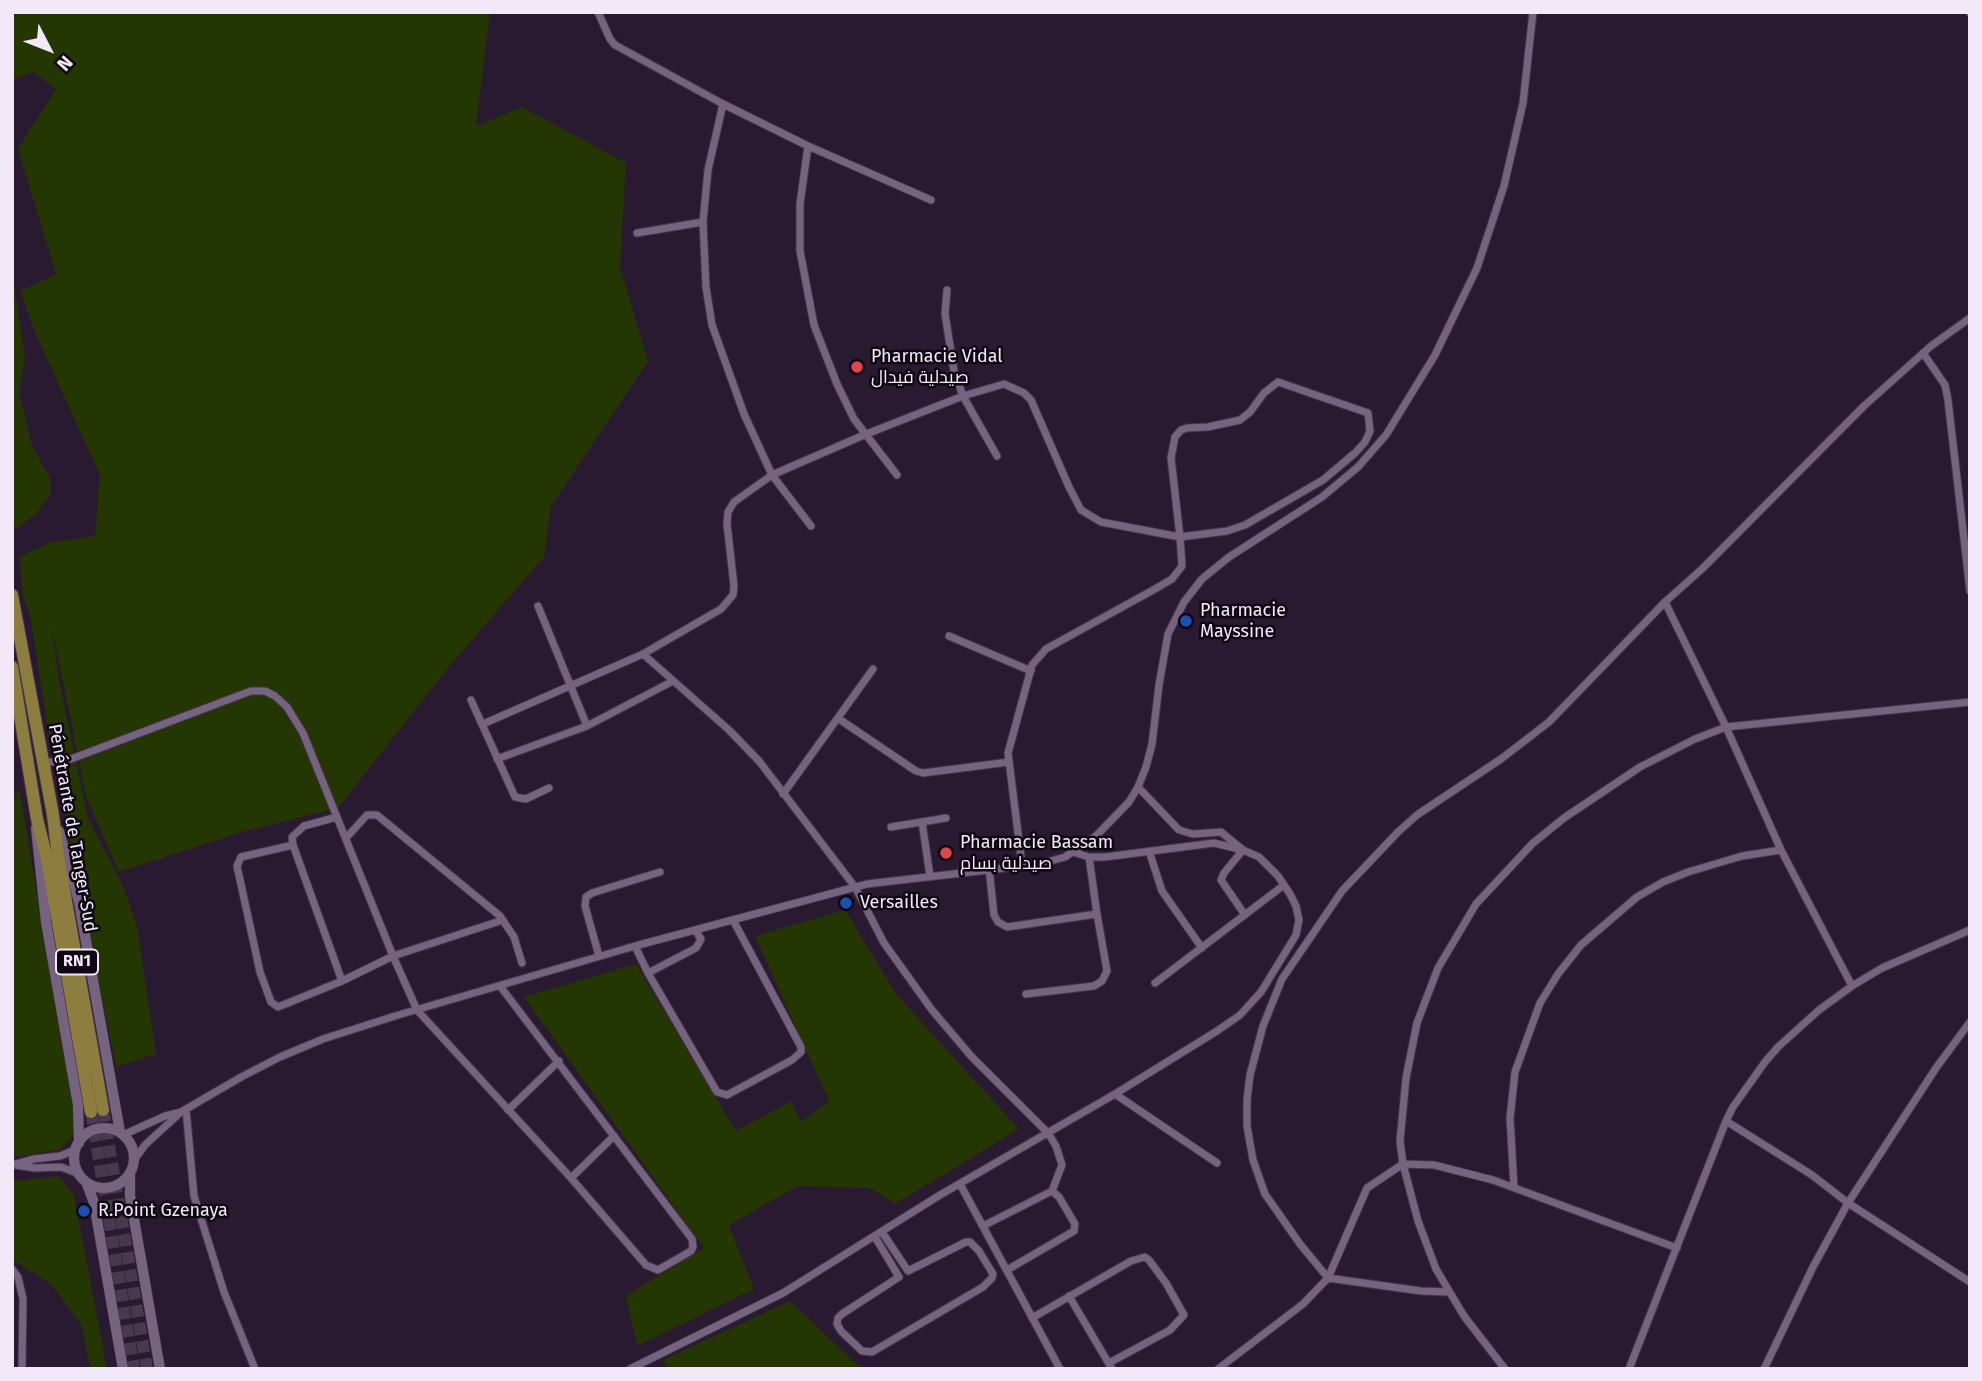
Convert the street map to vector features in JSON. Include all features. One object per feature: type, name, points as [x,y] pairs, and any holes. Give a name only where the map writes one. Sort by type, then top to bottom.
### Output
[{"type":"highway","name":"Pénétrante de Tanger-Sud","points":[[12,595],[53,815],[97,1111],[37,819],[12,667]]},
{"type":"street","points":[[598,12],[615,45],[723,104],[931,200]]},
{"type":"street","points":[[122,1133],[183,1110],[279,1057],[323,1039],[417,1010],[599,956],[855,887],[989,868],[1040,864],[1073,852],[1096,836],[1115,819],[1138,787],[1152,744],[1168,634],[1185,602],[1202,579],[1229,557],[1322,497],[1359,467],[1387,435],[1436,355],[1477,268],[1504,186],[1523,103],[1533,12]]},
{"type":"street","points":[[723,104],[708,170],[703,222],[706,287],[712,326],[744,414],[772,475],[811,526]]},
{"type":"street","points":[[808,145],[800,204],[800,251],[814,326],[846,404],[864,435],[897,475]]},
{"type":"street","points":[[637,233],[703,222]]},
{"type":"street","points":[[947,290],[945,314],[949,349],[963,396],[997,456]]},
{"type":"street","points":[[1448,1293],[1328,1279],[1265,1194],[1253,1160],[1247,1126],[1250,1075],[1263,1026],[1282,979],[1342,891],[1398,832],[1417,815],[1502,759],[1549,722],[1665,602],[1703,568],[1864,407],[1923,353],[1970,318]]},
{"type":"street","points":[[1923,353],[1938,373],[1947,393],[1970,592]]},
{"type":"street","points":[[483,724],[643,654],[722,609],[733,595],[734,586],[728,512],[734,502],[772,475],[963,396],[1004,384],[1024,393],[1031,400],[1081,510],[1101,522],[1180,537],[1227,531],[1245,525],[1323,480],[1355,453],[1367,438],[1371,424],[1368,413],[1278,382],[1264,393],[1250,412],[1240,420],[1181,430],[1173,443],[1171,458],[1180,537],[1182,566],[1172,579],[1050,647],[1037,658],[1031,671],[1010,746],[1009,762],[1019,824],[1022,865]]},
{"type":"street","points":[[1665,602],[1726,727],[1781,850],[1852,986]]},
{"type":"street","points":[[538,606],[587,726]]},
{"type":"street","points":[[949,636],[1031,671]]},
{"type":"street","points":[[643,654],[759,761],[855,887],[884,943],[932,1010],[978,1063],[1048,1133],[1056,1146],[1062,1164],[1052,1191],[983,1226]]},
{"type":"street","points":[[783,794],[873,669]]},
{"type":"street","points":[[497,759],[587,726],[673,681]]},
{"type":"street","points":[[44,763],[71,759],[245,693],[265,691],[280,699],[299,724],[417,1010],[571,1178],[646,1265],[658,1270],[691,1251],[692,1238],[500,986]]},
{"type":"street","points":[[471,700],[514,796],[526,799],[549,788]]},
{"type":"street","points":[[1505,1369],[1448,1293],[1436,1269],[1418,1221],[1403,1164],[1401,1117],[1417,1023],[1438,968],[1476,904],[1533,843],[1564,818],[1640,766],[1665,752],[1726,727],[1970,702]]},
{"type":"street","points":[[839,719],[916,771],[1009,762]]},
{"type":"street","points":[[630,1369],[783,1293],[1217,1031],[1240,1015],[1261,992],[1296,935],[1299,920],[1296,906],[1284,885],[1259,857],[1220,832],[1193,834],[1179,830],[1138,787]]},
{"type":"street","points":[[346,838],[365,816],[375,814],[503,920],[514,937],[522,963]]},
{"type":"street","points":[[53,815],[79,902],[122,1133]]},
{"type":"street","points":[[337,817],[297,830],[292,837],[342,981]]},
{"type":"street","points":[[891,827],[946,818]]},
{"type":"street","points":[[37,819],[36,837],[47,922],[79,1115],[74,1165],[76,1173]]},
{"type":"street","points":[[922,822],[930,876]]},
{"type":"street","points":[[1073,852],[1089,857],[1214,843],[1243,849]]},
{"type":"street","points":[[293,845],[241,857],[237,862],[260,972],[271,1002],[278,1007],[342,981],[393,956],[503,920]]},
{"type":"street","points":[[1243,849],[1221,880],[1245,915]]},
{"type":"street","points":[[1514,1187],[1510,1118],[1516,1072],[1540,1003],[1558,974],[1581,945],[1637,897],[1663,882],[1742,856],[1781,850]]},
{"type":"street","points":[[1149,851],[1162,891],[1202,948]]},
{"type":"street","points":[[1026,994],[1094,986],[1102,981],[1107,971],[1089,857]]},
{"type":"street","points":[[989,868],[994,915],[1007,927],[1097,914]]},
{"type":"street","points":[[599,956],[585,906],[586,897],[660,872]]},
{"type":"street","points":[[1155,983],[1284,885]]},
{"type":"street","points":[[635,946],[717,1092],[727,1095],[792,1060],[800,1052],[800,1042],[733,920]]},
{"type":"street","points":[[648,973],[696,948],[701,939],[695,930]]},
{"type":"street","points":[[1629,1369],[1726,1121],[1745,1089],[1778,1047],[1819,1010],[1852,986],[1882,968],[1970,930]]},
{"type":"street","points":[[1763,1369],[1812,1267],[1848,1203],[1928,1079],[1970,1022]]},
{"type":"street","points":[[508,1110],[559,1061]]},
{"type":"street","points":[[1115,1094],[1217,1163]]},
{"type":"street","points":[[159,1369],[130,1196],[130,1174],[135,1159],[145,1145],[183,1110]]},
{"type":"street","points":[[183,1110],[194,1196],[224,1292],[255,1369]]},
{"type":"street","points":[[1726,1121],[1812,1175],[1848,1203],[1970,1282]]},
{"type":"street","points":[[13,1165],[34,1159],[60,1157],[95,1129],[110,1128],[122,1133],[132,1145],[135,1159]]},
{"type":"street","points":[[571,1178],[614,1136]]},
{"type":"street","points":[[1218,1369],[1303,1304],[1328,1279],[1367,1188],[1403,1164],[1451,1168],[1514,1187],[1676,1248]]},
{"type":"street","points":[[13,1165],[34,1168],[61,1167],[76,1173],[87,1184],[96,1188],[116,1187],[130,1174]]},
{"type":"street","points":[[87,1184],[94,1203],[122,1369]]},
{"type":"street","points":[[960,1184],[1060,1369]]},
{"type":"street","points":[[1007,1269],[1074,1231],[1075,1224],[1059,1197],[1052,1191]]},
{"type":"street","points":[[879,1235],[908,1271],[966,1242],[974,1245],[993,1274],[992,1278],[983,1287],[872,1352],[862,1351],[837,1324],[842,1314],[899,1277],[879,1235]]},
{"type":"street","points":[[1032,1318],[1069,1296],[1131,1261],[1145,1257],[1166,1283],[1184,1310],[1184,1315],[1170,1330],[1111,1366],[1069,1296]]},
{"type":"street","points":[[12,1269],[18,1277],[23,1299],[22,1369]]},
{"type":"green space","points":[[12,12],[490,12],[476,126],[522,107],[626,163],[620,267],[648,361],[551,506],[544,557],[448,668],[338,808],[245,831],[119,872],[86,796],[52,627],[59,681],[88,818],[123,886],[137,926],[156,1054],[116,1067],[49,735],[30,614],[24,600],[19,557],[52,542],[95,536],[100,475],[35,332],[20,291],[56,274],[18,149],[56,89],[33,72],[12,80]]},
{"type":"green space","points":[[12,271],[25,358],[19,392],[32,446],[50,477],[51,493],[36,514],[15,530],[12,516]]},
{"type":"green space","points":[[19,787],[76,1126],[71,1138],[60,1150],[12,1157],[12,805]]},
{"type":"green space","points":[[845,910],[897,995],[1019,1129],[895,1204],[870,1188],[798,1186],[729,1225],[754,1289],[637,1346],[626,1296],[704,1248],[524,997],[636,964],[736,1131],[791,1101],[801,1122],[829,1101],[755,936]]},
{"type":"green space","points":[[59,1176],[74,1195],[107,1369],[90,1369],[82,1326],[52,1285],[12,1259],[12,1181]]},
{"type":"green space","points":[[790,1301],[862,1369],[668,1369],[663,1360]]},
{"type":"tunnel","points":[[103,1110],[147,1369]]},
{"type":"tunnel","points":[[91,1112],[134,1369]]},
{"type":"place","name":"Pharmacie Vidal صيدلية فيدال","points":[[857,367]]},
{"type":"place","name":"Pharmacie Mayssine","points":[[1186,621]]},
{"type":"place","name":"Pharmacie Bassam صيدلية بسام","points":[[946,853]]},
{"type":"place","name":"Versailles","points":[[846,903]]},
{"type":"place","name":"R.Point Gzenaya","points":[[84,1211]]}]
